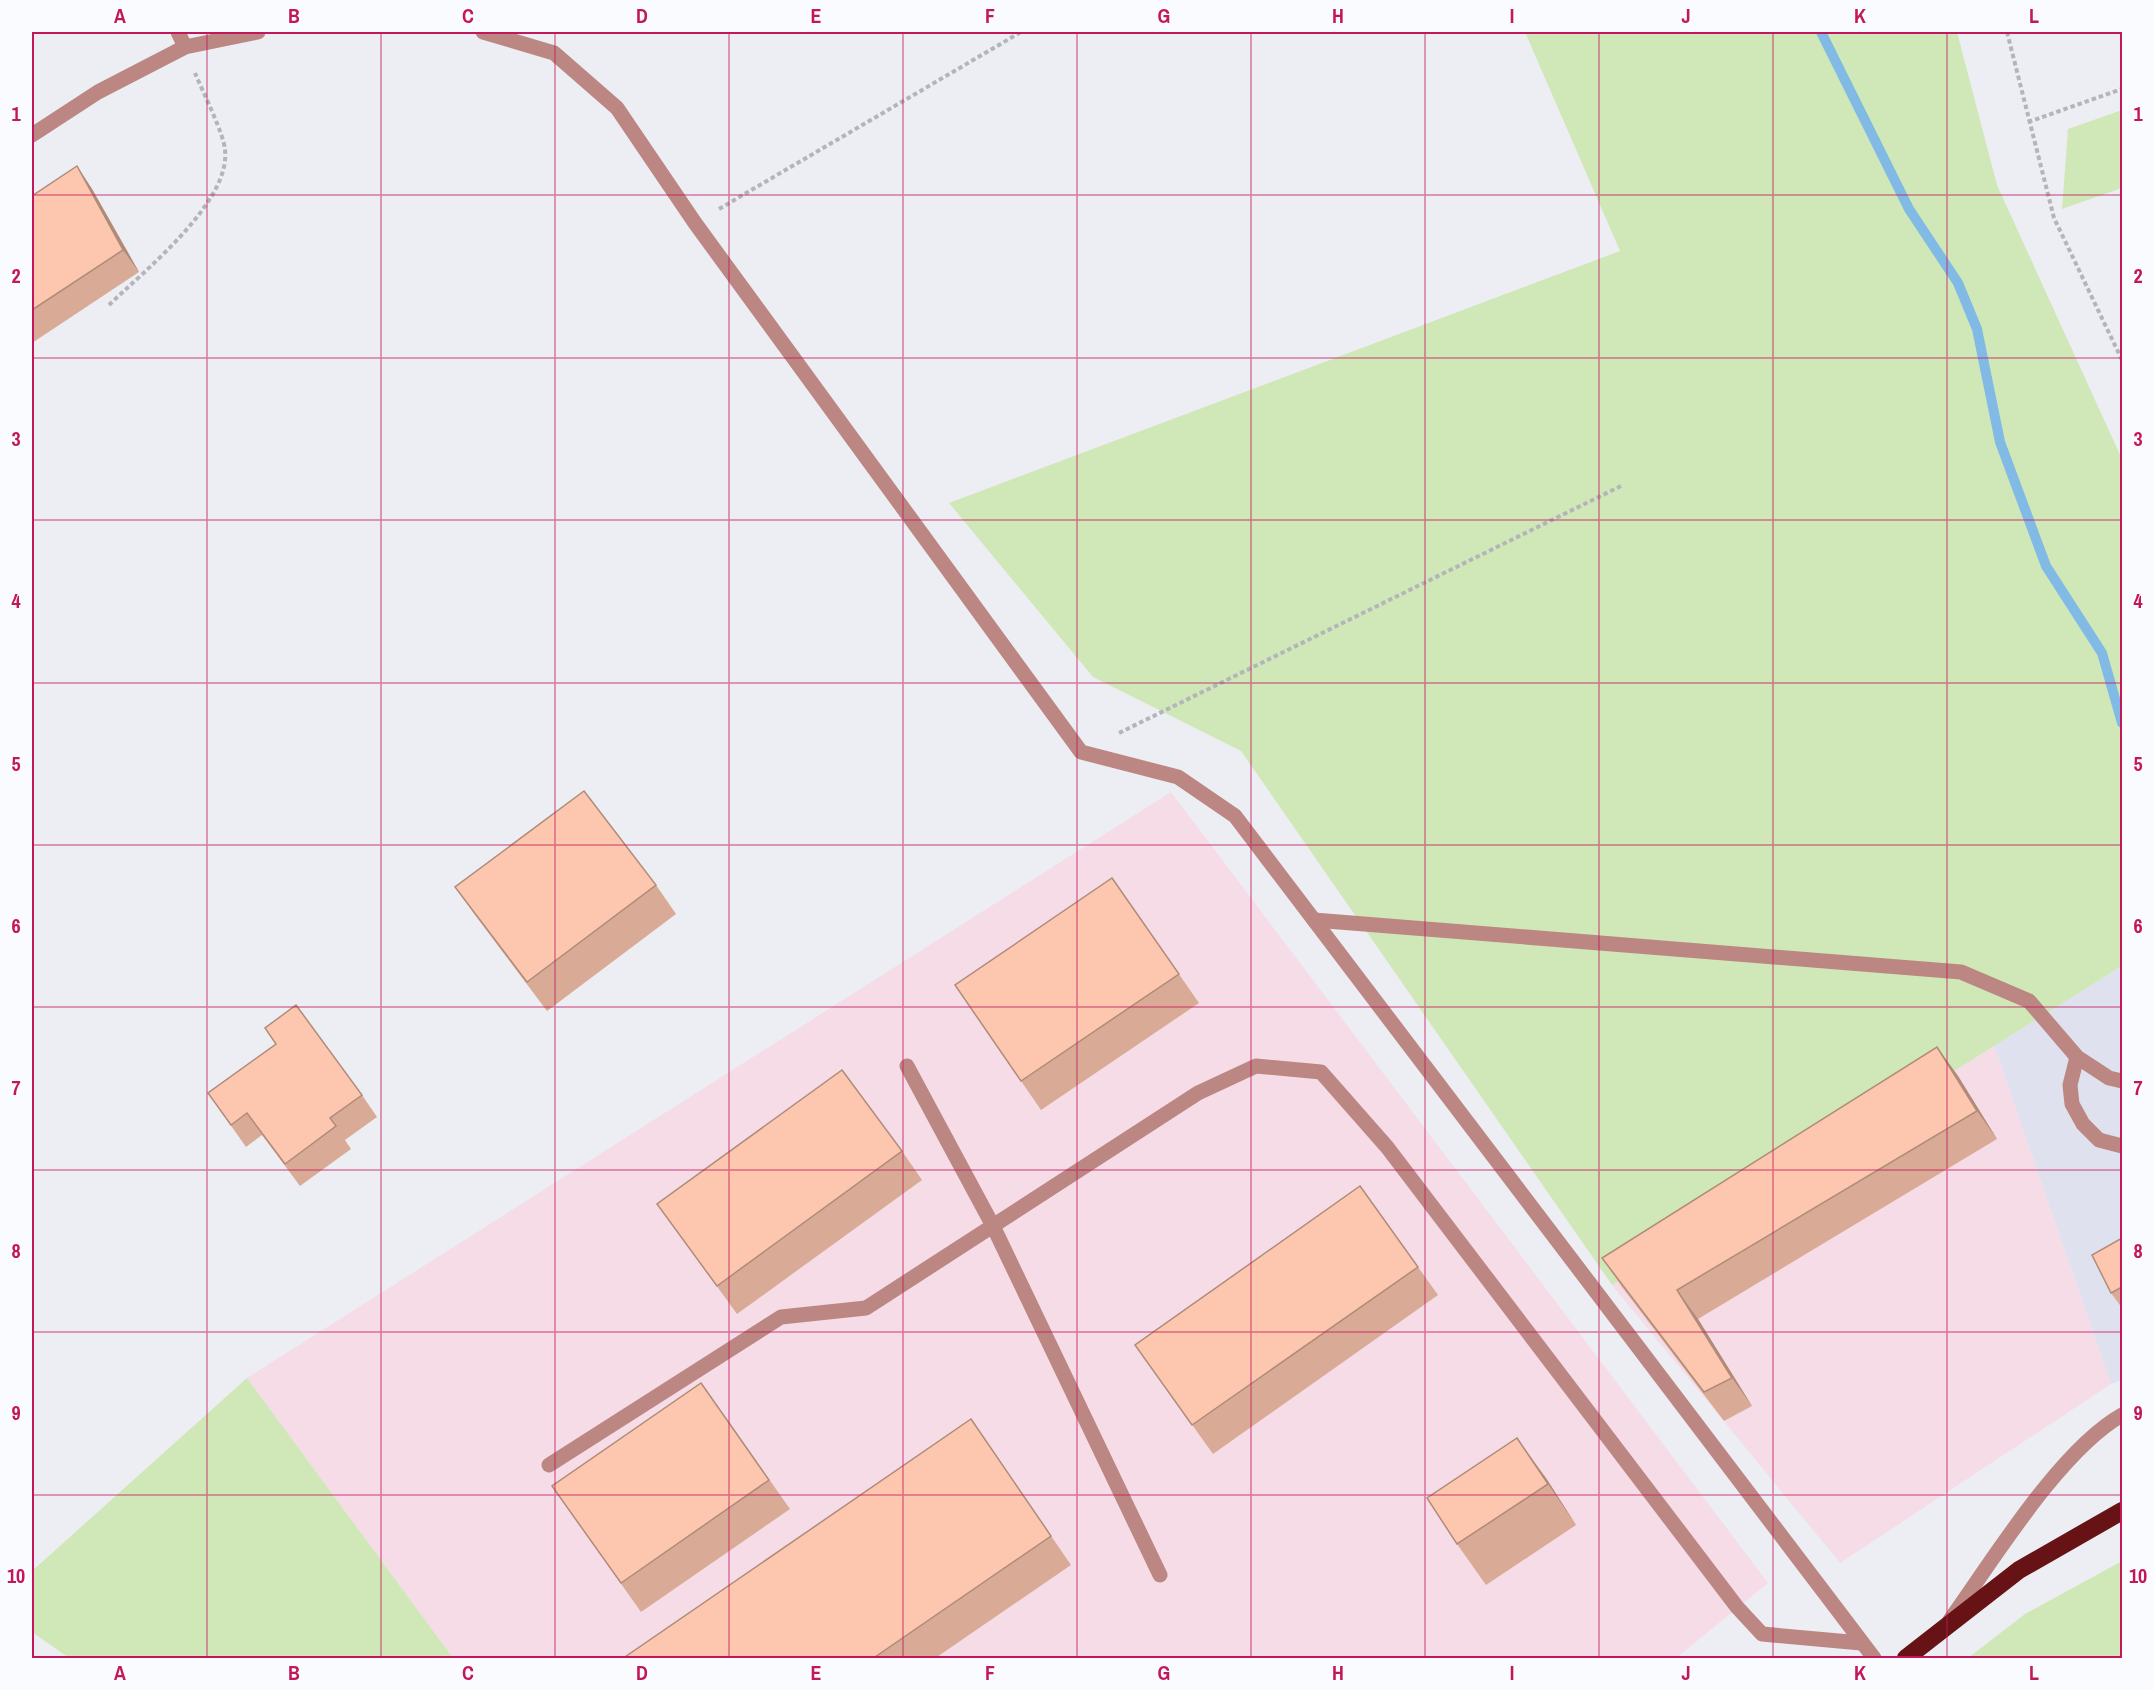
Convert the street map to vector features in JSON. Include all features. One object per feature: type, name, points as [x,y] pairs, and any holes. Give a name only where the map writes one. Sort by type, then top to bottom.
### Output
[{"type":"highway","points":[[1906,1659],[2019,1570],[2122,1511]]},
{"type":"street","points":[[178,32],[185,47]]},
{"type":"street","points":[[32,135],[98,92],[185,47],[258,32]]},
{"type":"street","points":[[483,32],[554,53],[617,108],[695,223],[1081,752],[1178,777],[1235,816],[1874,1659]]},
{"type":"street","points":[[1314,920],[1961,972],[2029,1001],[2077,1057],[2109,1078],[2122,1081]]},
{"type":"street","points":[[2077,1057],[2070,1085],[2072,1104],[2083,1124],[2098,1140],[2122,1146]]},
{"type":"street","points":[[907,1066],[993,1226],[1160,1575]]},
{"type":"street","points":[[549,1465],[781,1317],[866,1308],[1198,1093],[1256,1066],[1321,1072],[1387,1147],[1737,1607],[1762,1634],[1861,1643]]},
{"type":"street","points":[[1939,1634],[2051,1480],[2106,1424],[2122,1415]]},
{"type":"path","points":[[695,223],[1021,32]]},
{"type":"path","points":[[2007,32],[2054,218],[2122,360]]},
{"type":"path","points":[[110,305],[196,220],[220,184],[225,150],[185,47]]},
{"type":"path","points":[[2028,122],[2122,89]]},
{"type":"path","points":[[1081,752],[1623,485]]},
{"type":"shaded area","points":[[1171,792],[1768,1583],[1676,1658],[453,1658],[247,1378]]},
{"type":"shaded area","points":[[2122,966],[2122,1380],[2111,1384],[1994,1046]]},
{"type":"shaded area","points":[[1994,1046],[2111,1384],[1840,1563],[1612,1285]]},
{"type":"green space","points":[[1525,32],[1957,32],[1997,185],[2122,459],[2122,966],[1612,1285],[1241,751],[1093,677],[949,503],[1620,251]]},
{"type":"green space","points":[[2122,110],[2122,188],[2062,209],[2068,129]]},
{"type":"green space","points":[[247,1378],[453,1658],[69,1658],[32,1632],[32,1571]]},
{"type":"green space","points":[[2122,1561],[2122,1658],[1968,1658],[2025,1614]]},
{"type":"building","points":[[77,166],[123,250],[32,310],[32,196]]},
{"type":"building","points":[[584,791],[656,885],[527,982],[455,887]]},
{"type":"building","points":[[1112,878],[1179,974],[1021,1081],[955,985]]},
{"type":"building","points":[[296,1005],[362,1095],[330,1118],[336,1126],[285,1164],[247,1113],[231,1125],[208,1093],[276,1044],[265,1028]]},
{"type":"building","points":[[1937,1047],[1977,1111],[1677,1290],[1732,1378],[1704,1392],[1602,1258]]},
{"type":"building","points":[[842,1070],[902,1151],[717,1286],[657,1204]]},
{"type":"building","points":[[1360,1186],[1418,1267],[1192,1425],[1135,1345]]},
{"type":"building","points":[[2122,1238],[2122,1287],[2111,1293],[2092,1255]]},
{"type":"building","points":[[701,1383],[769,1480],[621,1583],[552,1486]]},
{"type":"building","points":[[971,1419],[1051,1536],[872,1659],[622,1659]]},
{"type":"building","points":[[1517,1438],[1548,1484],[1457,1544],[1427,1498]]},
{"type":"waterway","points":[[1821,32],[1909,209],[1958,283],[1977,329],[2000,442],[2046,566],[2102,653],[2122,723]]}]
